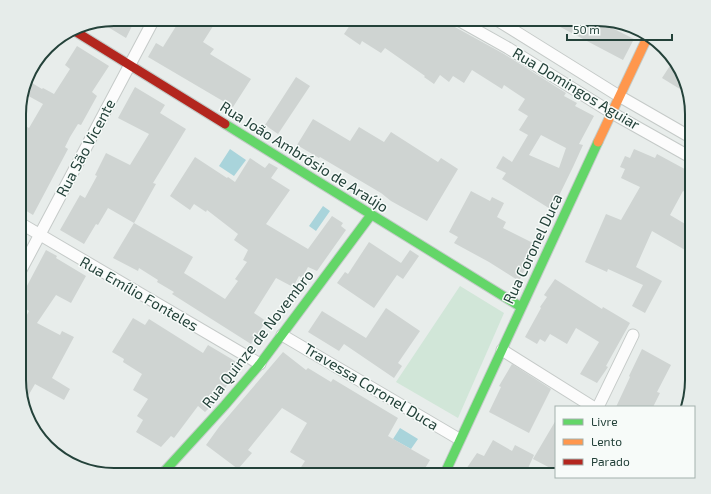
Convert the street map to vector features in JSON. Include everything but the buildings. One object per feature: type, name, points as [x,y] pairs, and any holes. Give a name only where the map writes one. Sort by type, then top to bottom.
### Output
[{"type":"street","name":"Rua São Vicente","points":[[26,260],[151,26]]},
{"type":"street","name":"Rua Domingos Aguiar","points":[[469,26],[508,48],[612,113],[685,154]]},
{"type":"street","name":"Rua Domingos Aguiar","points":[[507,26],[619,96],[685,134]]},
{"type":"street","points":[[508,48],[517,32]]},
{"type":"street","name":"Rua João Ambrósio de Araújo","points":[[79,34],[521,307]]},
{"type":"street","name":"Rua Coronel Duca","points":[[447,468],[459,439],[646,41]]},
{"type":"street","name":"Rua Quinze de Novembro","points":[[167,468],[260,364],[371,215]]},
{"type":"street","name":"Rua Emílio Fonteles","points":[[26,227],[260,364]]},
{"type":"street","name":"Travessa Coronel Duca","points":[[282,335],[459,439]]},
{"type":"street","points":[[598,406],[633,335]]},
{"type":"street","points":[[502,350],[591,406]]},
{"type":"green space","points":[[460,286],[504,313],[458,418],[396,382]]},
{"type":"water","points":[[230,149],[246,160],[234,176],[219,166]]},
{"type":"water","points":[[323,206],[330,211],[316,231],[309,226]]},
{"type":"water","points":[[400,428],[418,439],[411,449],[393,439]]},
{"type":"traffic: fast","points":[[225,124],[521,307]]},
{"type":"traffic: fast","points":[[447,468],[598,142]]},
{"type":"traffic: fast","points":[[167,468],[260,364],[371,215]]},
{"type":"traffic: slow","points":[[598,142],[646,41]]},
{"type":"traffic: jam","points":[[79,34],[225,124]]}]
